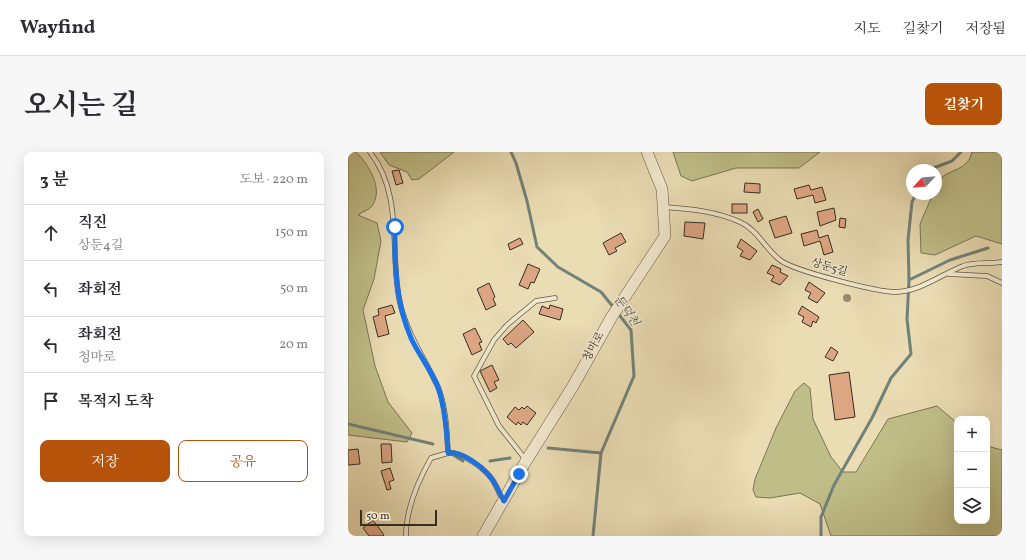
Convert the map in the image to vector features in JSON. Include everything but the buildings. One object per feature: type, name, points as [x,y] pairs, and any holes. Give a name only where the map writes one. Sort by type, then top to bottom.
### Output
[{"type":"street","name":"청마로","points":[[483,536],[526,461],[573,386],[611,318],[665,236],[662,189],[647,152]]},
{"type":"lane","points":[[370,152],[379,163],[388,186],[395,227],[394,266],[400,300],[411,338],[438,389],[446,424],[448,453]]},
{"type":"lane","name":"상둔5길","points":[[663,207],[704,210],[741,223],[758,236],[780,260],[813,274],[882,291],[896,292],[921,287],[965,265],[1002,262]]},
{"type":"lane","points":[[946,274],[987,276],[1002,283]]},
{"type":"lane","points":[[526,461],[499,426],[474,376],[494,340],[507,325],[536,301],[555,298]]},
{"type":"lane","points":[[406,536],[412,503],[424,470],[431,458],[452,452],[472,461],[491,478],[504,501]]},
{"type":"shaded area","points":[[348,152],[356,152],[361,157],[370,170],[376,185],[375,199],[372,206],[358,215],[377,223],[381,241],[374,279],[363,310],[375,366],[388,402],[412,433],[407,442],[348,435]]},
{"type":"shaded area","points":[[380,152],[454,152],[419,179],[412,180],[407,172],[389,165]]},
{"type":"shaded area","points":[[673,152],[820,152],[799,168],[736,168],[692,181],[681,176]]},
{"type":"shaded area","points":[[972,152],[1002,152],[1002,244],[976,236],[935,255],[921,253],[920,224],[930,200],[942,200],[942,177],[958,169],[969,160]]},
{"type":"shaded area","points":[[804,383],[810,388],[813,419],[831,457],[843,472],[856,472],[888,419],[937,406],[954,420],[954,524],[990,524],[990,447],[1002,450],[1002,536],[831,536],[820,504],[800,493],[770,498],[756,497],[753,490],[755,479],[776,428],[795,391]]},
{"type":"waterway","name":"둔덕천","points":[[511,152],[516,163],[527,201],[537,247],[558,267],[601,292],[614,308]]},
{"type":"waterway","points":[[942,165],[952,161],[961,152]]},
{"type":"waterway","points":[[821,536],[821,517],[834,485],[872,418],[891,378],[911,354],[907,319],[909,280],[908,240],[913,200]]},
{"type":"waterway","points":[[909,280],[950,260],[988,248]]},
{"type":"waterway","name":"둔덕천","points":[[593,536],[601,453],[634,376],[631,330],[617,312]]},
{"type":"waterway","points":[[348,424],[433,444]]},
{"type":"waterway","points":[[548,448],[601,453]]},
{"type":"waterway","points":[[450,453],[463,461]]},
{"type":"waterway","points":[[490,461],[510,458]]},
{"type":"route","points":[[395,227],[394,266],[400,300],[411,338],[438,389],[446,424],[448,453],[452,452],[472,461],[491,478],[504,501],[519,474]]}]
